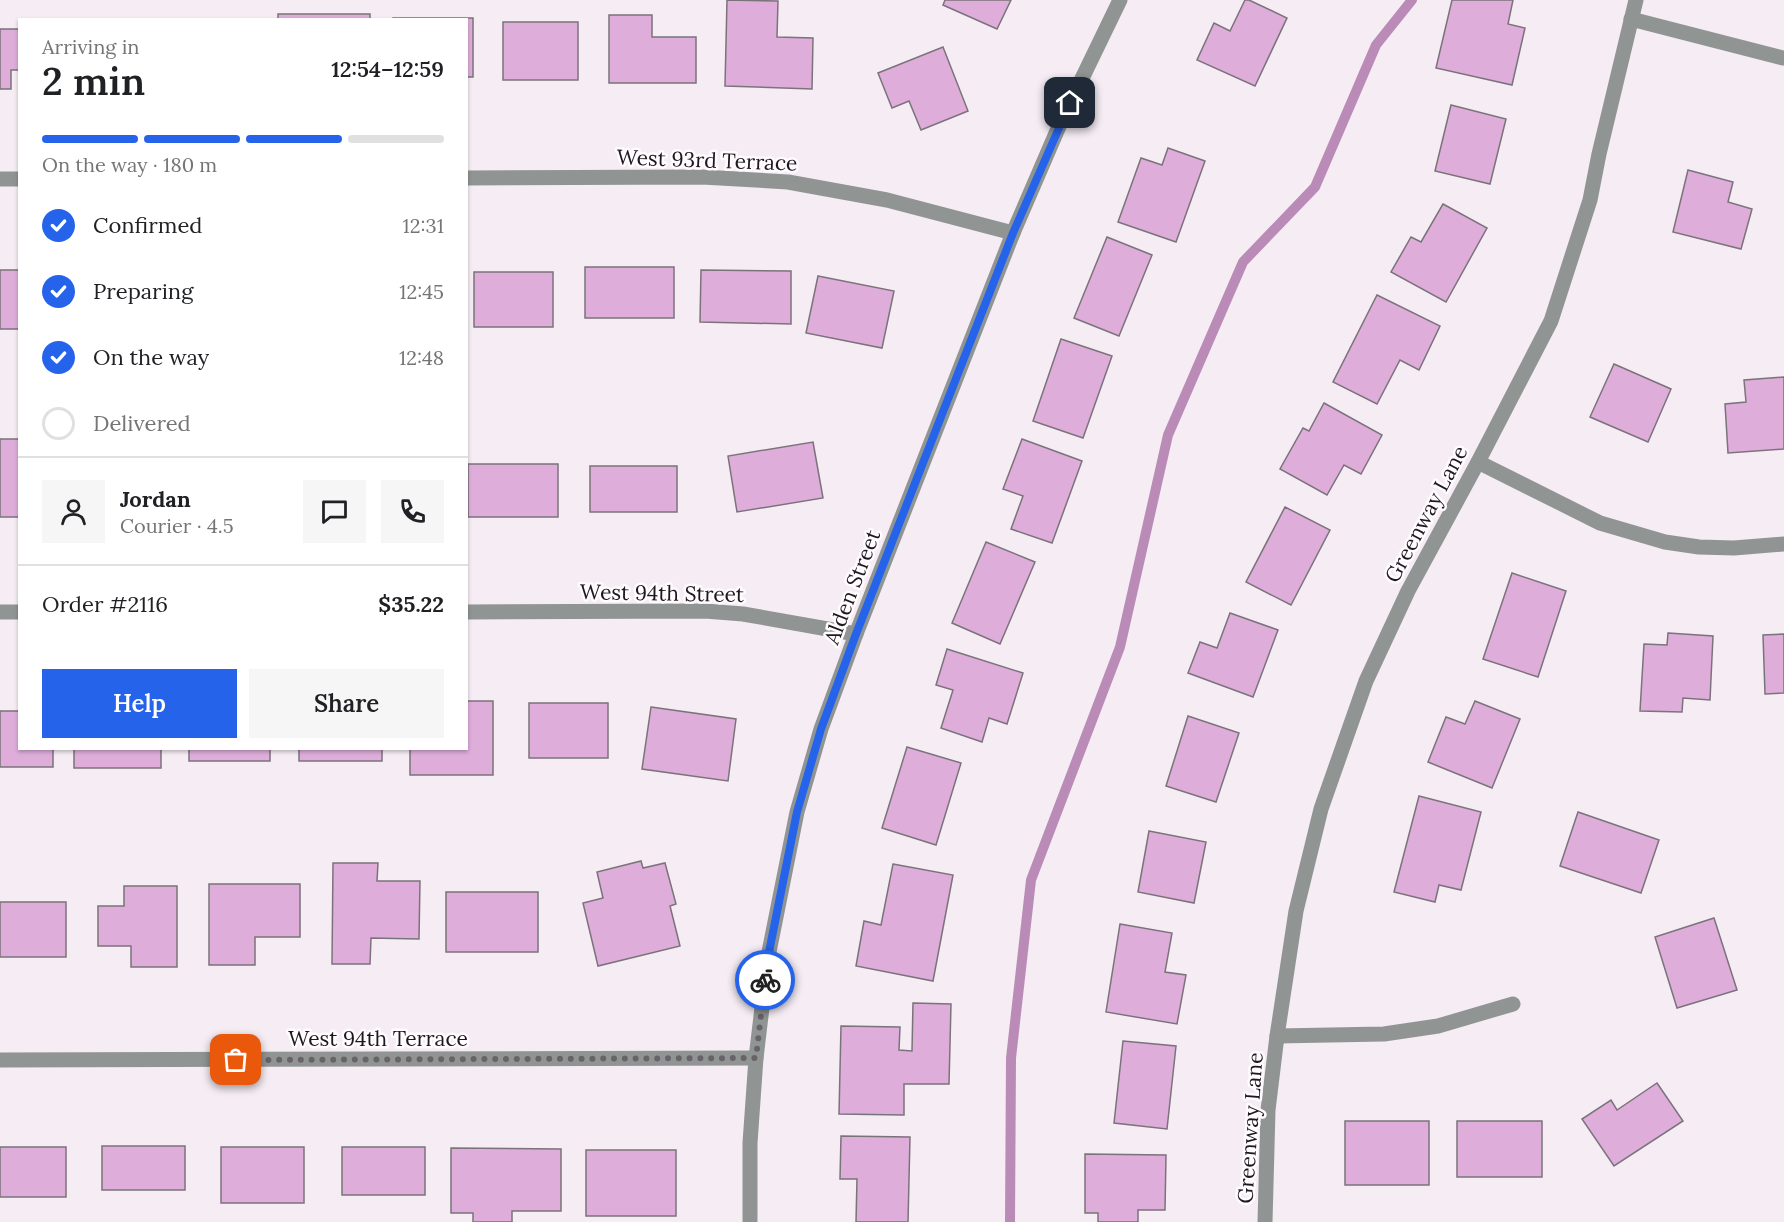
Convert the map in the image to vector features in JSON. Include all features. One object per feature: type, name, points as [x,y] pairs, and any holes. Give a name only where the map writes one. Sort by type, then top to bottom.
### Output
[{"type":"street","name":"Alden Street","points":[[750,1222],[750,1143],[756,1058],[768,957],[797,812],[821,729],[1013,233],[1060,124],[1120,0]]},
{"type":"street","name":"Greenway Lane","points":[[1265,1222],[1268,1110],[1277,1036],[1296,911],[1321,809],[1366,681],[1408,591],[1551,321],[1590,200],[1636,0]]},
{"type":"street","points":[[1631,19],[1784,58]]},
{"type":"street","name":"West 93rd Terrace","points":[[468,178],[702,177],[788,182],[887,200],[1013,233]]},
{"type":"street","points":[[0,179],[18,179]]},
{"type":"street","points":[[1478,462],[1600,523],[1665,542],[1699,547],[1734,548],[1784,544]]},
{"type":"street","points":[[0,612],[18,612]]},
{"type":"street","name":"West 94th Street","points":[[468,612],[714,612],[743,614],[856,634]]},
{"type":"street","name":"Greenway Lane","points":[[1277,1036],[1384,1034],[1438,1026],[1513,1004]]},
{"type":"street","name":"West 94th Terrace","points":[[0,1060],[756,1058]]},
{"type":"building","points":[[727,0],[778,1],[777,37],[813,38],[812,89],[725,86]]},
{"type":"building","points":[[945,0],[1011,0],[997,29],[943,5]]},
{"type":"building","points":[[1245,0],[1287,18],[1255,86],[1197,60],[1214,23],[1230,31]]},
{"type":"building","points":[[1452,0],[1513,0],[1508,24],[1525,28],[1512,85],[1436,68]]},
{"type":"building","points":[[278,14],[370,14],[370,18],[278,18]]},
{"type":"building","points":[[609,15],[652,15],[652,37],[696,37],[696,83],[609,83]]},
{"type":"building","points":[[468,18],[473,18],[473,77],[468,77]]},
{"type":"building","points":[[503,22],[578,22],[578,80],[503,80]]},
{"type":"building","points":[[0,29],[18,29],[18,70],[11,70],[11,89],[0,89]]},
{"type":"building","points":[[943,47],[968,111],[921,130],[909,101],[892,108],[878,73]]},
{"type":"building","points":[[1451,105],[1506,119],[1490,184],[1435,171]]},
{"type":"building","points":[[1168,148],[1205,161],[1176,242],[1118,222],[1141,158],[1162,165]]},
{"type":"building","points":[[1688,170],[1733,182],[1728,202],[1752,209],[1741,249],[1673,232]]},
{"type":"building","points":[[1443,204],[1487,228],[1446,302],[1391,272],[1411,237],[1421,242]]},
{"type":"building","points":[[1107,237],[1152,255],[1119,336],[1074,318]]},
{"type":"building","points":[[585,267],[674,267],[674,318],[585,318]]},
{"type":"building","points":[[0,270],[18,270],[18,329],[0,329]]},
{"type":"building","points":[[701,270],[791,271],[791,324],[700,322]]},
{"type":"building","points":[[474,272],[553,272],[553,327],[474,327]]},
{"type":"building","points":[[818,276],[894,291],[882,348],[806,333]]},
{"type":"building","points":[[1377,295],[1440,326],[1419,370],[1400,360],[1377,404],[1333,382]]},
{"type":"building","points":[[1061,339],[1112,356],[1083,438],[1033,421]]},
{"type":"building","points":[[1614,364],[1671,389],[1648,442],[1590,417]]},
{"type":"building","points":[[1784,377],[1784,449],[1728,453],[1725,404],[1746,402],[1744,380]]},
{"type":"building","points":[[1324,403],[1382,435],[1361,474],[1344,465],[1327,495],[1280,469],[1303,428],[1309,431]]},
{"type":"building","points":[[0,439],[18,439],[18,517],[0,517]]},
{"type":"building","points":[[1022,439],[1082,461],[1052,543],[1011,529],[1023,496],[1003,489]]},
{"type":"building","points":[[813,442],[823,498],[737,512],[728,456]]},
{"type":"building","points":[[468,464],[558,464],[558,517],[468,517]]},
{"type":"building","points":[[590,466],[677,466],[677,512],[590,512]]},
{"type":"building","points":[[1285,507],[1330,530],[1291,605],[1246,582]]},
{"type":"building","points":[[986,542],[1035,562],[1000,644],[952,623]]},
{"type":"building","points":[[1512,573],[1566,591],[1538,677],[1483,659]]},
{"type":"building","points":[[1230,613],[1278,630],[1253,697],[1188,673],[1200,642],[1217,648]]},
{"type":"building","points":[[1668,633],[1713,636],[1710,700],[1683,698],[1682,712],[1640,711],[1644,644],[1667,645]]},
{"type":"building","points":[[1784,634],[1784,693],[1765,694],[1763,635]]},
{"type":"building","points":[[947,649],[1023,673],[1007,724],[989,718],[982,742],[941,728],[953,690],[936,685]]},
{"type":"building","points":[[468,701],[493,701],[493,775],[410,775],[410,750],[468,750]]},
{"type":"building","points":[[1475,701],[1520,719],[1492,788],[1428,762],[1446,717],[1465,724]]},
{"type":"building","points":[[529,703],[608,703],[608,758],[529,758]]},
{"type":"building","points":[[651,707],[736,719],[728,781],[642,769]]},
{"type":"building","points":[[0,711],[18,711],[18,750],[53,750],[53,767],[0,767]]},
{"type":"building","points":[[1188,716],[1239,733],[1216,802],[1166,786]]},
{"type":"building","points":[[907,747],[961,763],[936,845],[882,828]]},
{"type":"building","points":[[74,750],[161,750],[161,768],[74,768]]},
{"type":"building","points":[[189,750],[270,750],[270,761],[189,761]]},
{"type":"building","points":[[299,750],[382,750],[382,761],[299,761]]},
{"type":"building","points":[[1419,796],[1481,812],[1461,890],[1439,885],[1435,902],[1394,892]]},
{"type":"building","points":[[1578,812],[1659,840],[1641,893],[1560,866]]},
{"type":"building","points":[[1149,831],[1206,842],[1194,903],[1138,892]]},
{"type":"building","points":[[641,861],[643,868],[665,863],[676,904],[670,906],[680,946],[598,966],[583,903],[603,898],[597,872]]},
{"type":"building","points":[[333,863],[378,863],[377,881],[420,881],[419,939],[371,938],[370,964],[332,964]]},
{"type":"building","points":[[893,864],[953,875],[933,981],[856,966],[864,921],[881,925]]},
{"type":"building","points":[[209,884],[300,884],[300,937],[255,937],[255,965],[209,965]]},
{"type":"building","points":[[124,886],[177,886],[177,967],[131,967],[131,946],[98,946],[98,906],[124,906]]},
{"type":"building","points":[[446,892],[538,892],[538,952],[446,952]]},
{"type":"building","points":[[0,902],[66,902],[66,957],[0,957]]},
{"type":"building","points":[[1714,918],[1737,990],[1677,1008],[1655,937]]},
{"type":"building","points":[[1120,924],[1172,933],[1165,972],[1186,975],[1177,1024],[1106,1012]]},
{"type":"building","points":[[913,1003],[951,1004],[949,1084],[904,1084],[904,1115],[839,1114],[841,1026],[900,1027],[899,1050],[912,1051]]},
{"type":"building","points":[[1123,1041],[1176,1046],[1167,1129],[1114,1123]]},
{"type":"building","points":[[1657,1083],[1683,1121],[1614,1166],[1582,1119],[1611,1100],[1617,1110]]},
{"type":"building","points":[[1345,1121],[1429,1121],[1429,1185],[1345,1185]]},
{"type":"building","points":[[1457,1121],[1542,1121],[1542,1177],[1457,1177]]},
{"type":"building","points":[[841,1136],[910,1137],[908,1222],[856,1222],[857,1179],[840,1179]]},
{"type":"building","points":[[102,1146],[185,1146],[185,1190],[102,1190]]},
{"type":"building","points":[[0,1147],[66,1147],[66,1197],[0,1197]]},
{"type":"building","points":[[221,1147],[304,1147],[304,1203],[221,1203]]},
{"type":"building","points":[[342,1147],[425,1147],[425,1195],[342,1195]]},
{"type":"building","points":[[451,1148],[561,1149],[561,1211],[512,1211],[512,1222],[473,1222],[473,1213],[451,1213]]},
{"type":"building","points":[[586,1150],[676,1150],[676,1216],[586,1216]]},
{"type":"building","points":[[1085,1154],[1166,1155],[1165,1210],[1138,1210],[1138,1222],[1098,1222],[1098,1213],[1085,1213]]},
{"type":"waterway","points":[[1010,1222],[1011,1058],[1031,880],[1120,647],[1168,435],[1243,262],[1315,187],[1376,45],[1412,0]]},
{"type":"way so far","points":[[236,1060],[756,1058],[765,980]]},
{"type":"route","points":[[765,980],[797,812],[821,729],[1013,233],[1070,103]]}]
